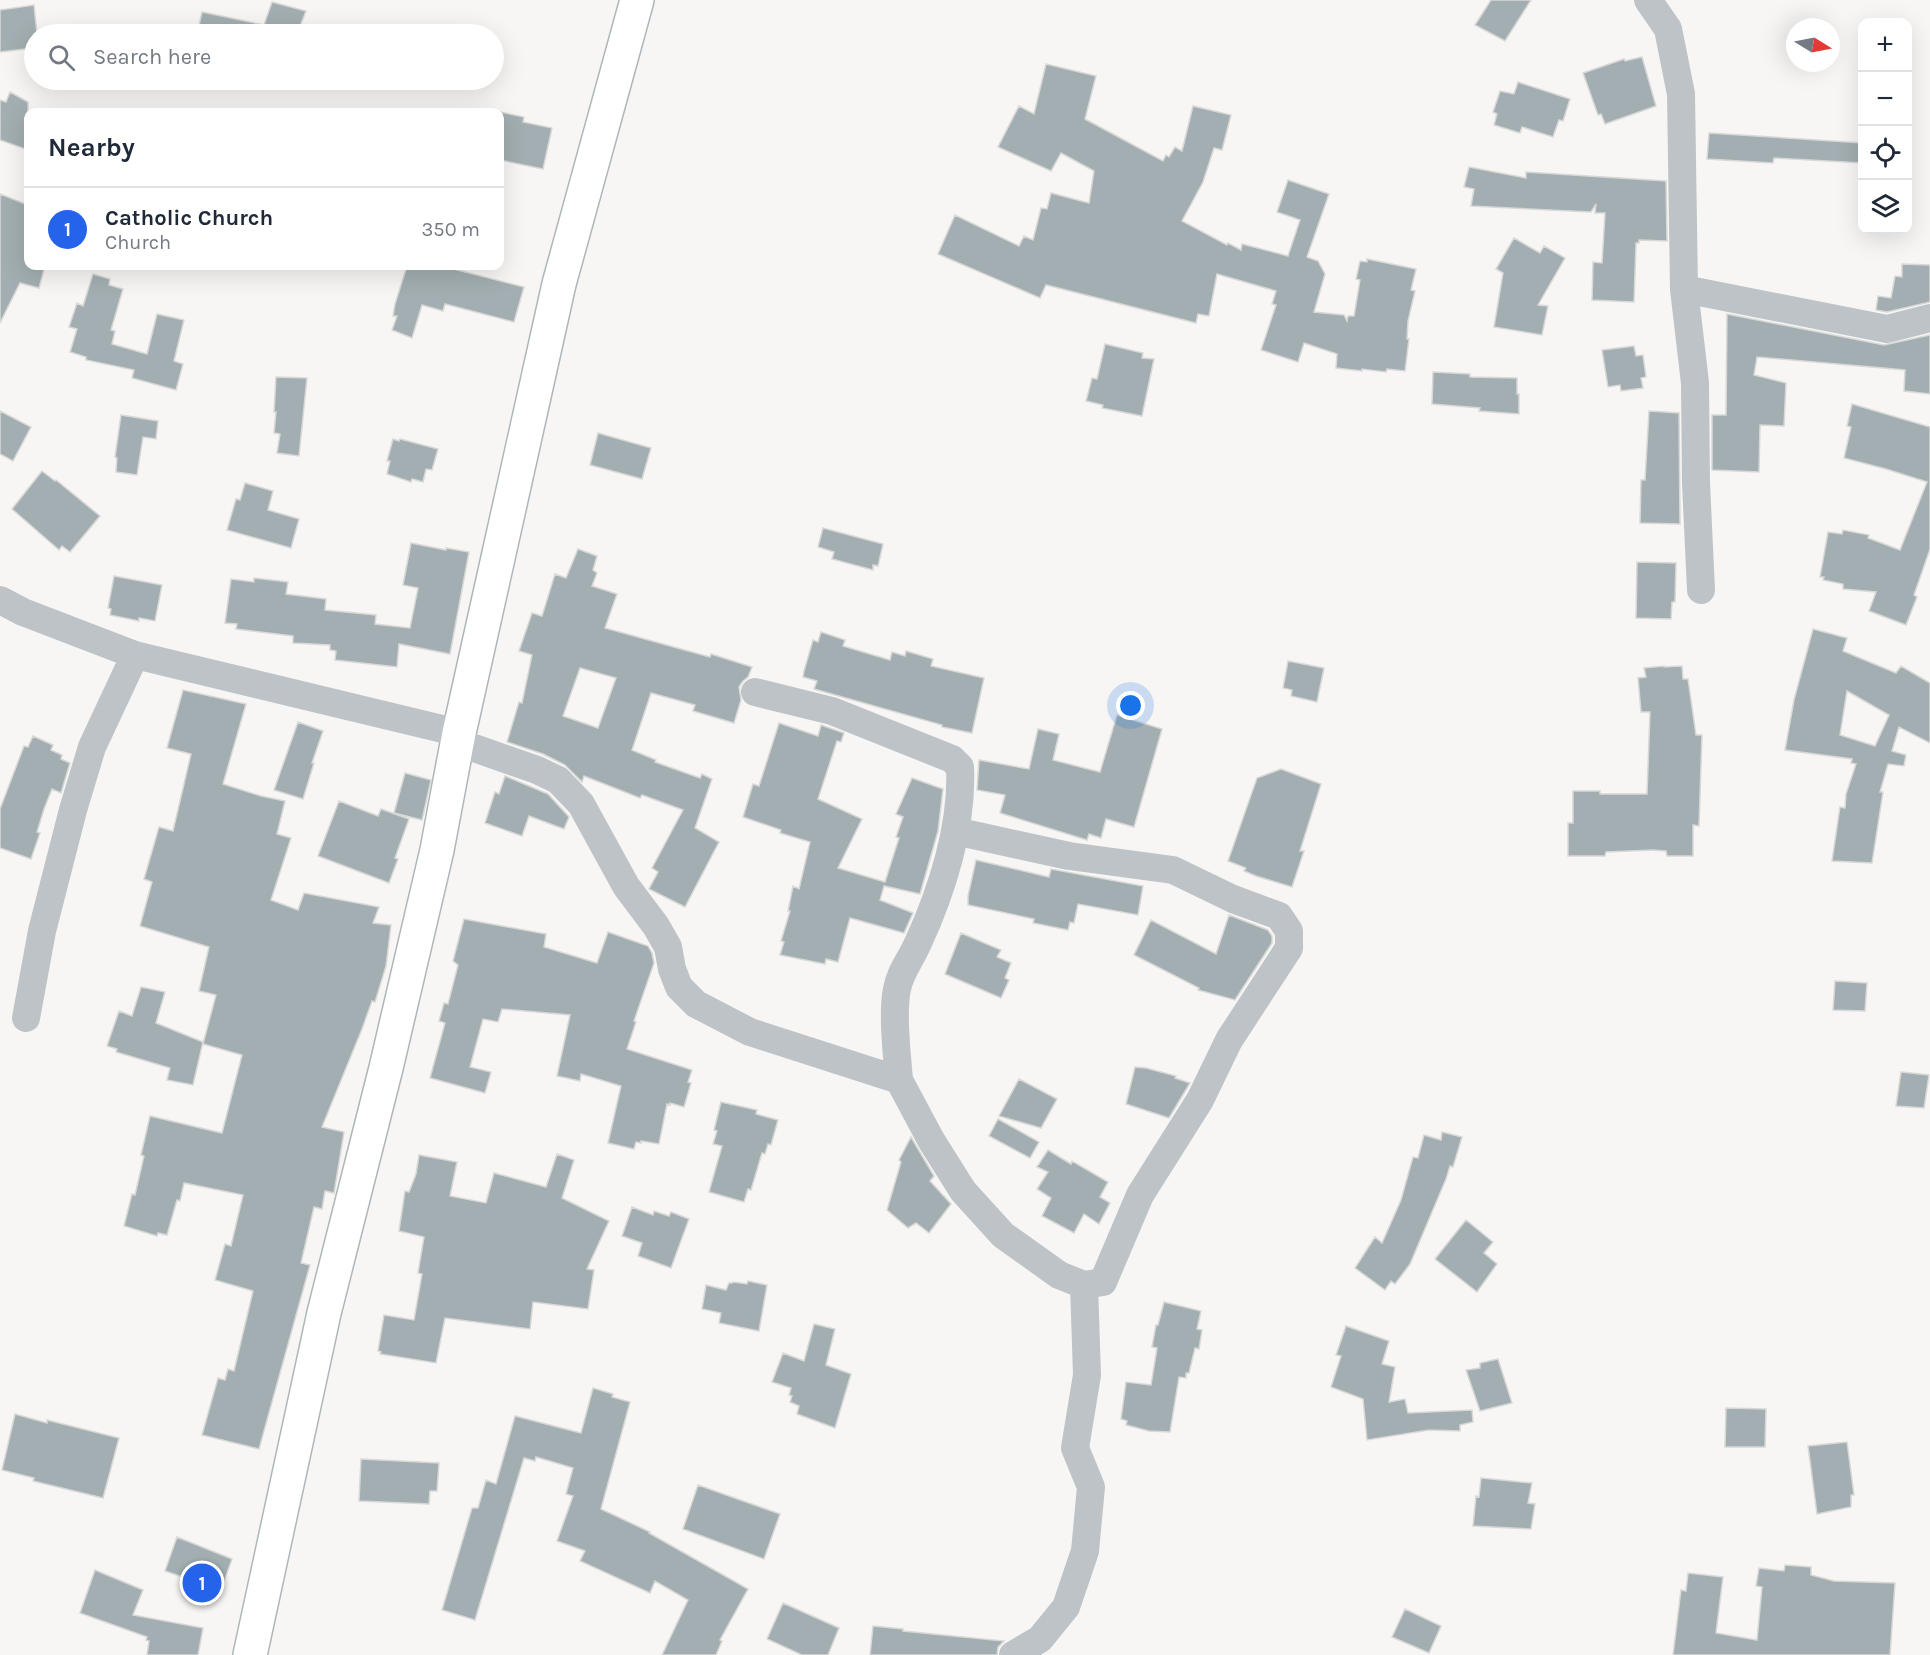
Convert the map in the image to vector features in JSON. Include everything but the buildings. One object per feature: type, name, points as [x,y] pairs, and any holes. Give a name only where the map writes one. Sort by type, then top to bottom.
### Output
[{"type":"main road","points":[[250,1655],[324,1313],[386,1068],[434,861],[458,738],[559,284],[637,0]]},
{"type":"street","points":[[1648,0],[1668,29],[1682,94],[1684,289],[1695,383],[1696,483],[1701,590]]},
{"type":"street","points":[[1684,289],[1887,328],[1930,318]]},
{"type":"street","points":[[0,600],[23,612],[135,655],[458,738],[558,780],[581,804],[626,886],[656,926],[668,947],[672,969],[679,987],[696,1004],[750,1032],[899,1080]]},
{"type":"street","points":[[26,1018],[42,932],[73,810],[92,747],[135,655]]},
{"type":"street","points":[[755,692],[832,711],[952,759],[960,767],[961,781],[955,831],[937,898],[918,945],[901,973],[896,990],[899,1080],[931,1140],[963,1191],[1003,1235],[1059,1275],[1084,1285],[1103,1281],[1140,1195],[1200,1100],[1229,1040],[1289,948],[1289,931],[1279,916],[1233,899],[1173,870],[1069,856],[955,831]]},
{"type":"street","points":[[1013,1655],[1040,1639],[1066,1607],[1085,1551],[1091,1487],[1075,1448],[1087,1375],[1084,1285]]},
{"type":"place","name":"Catholic Church","points":[[202,1583]]}]
